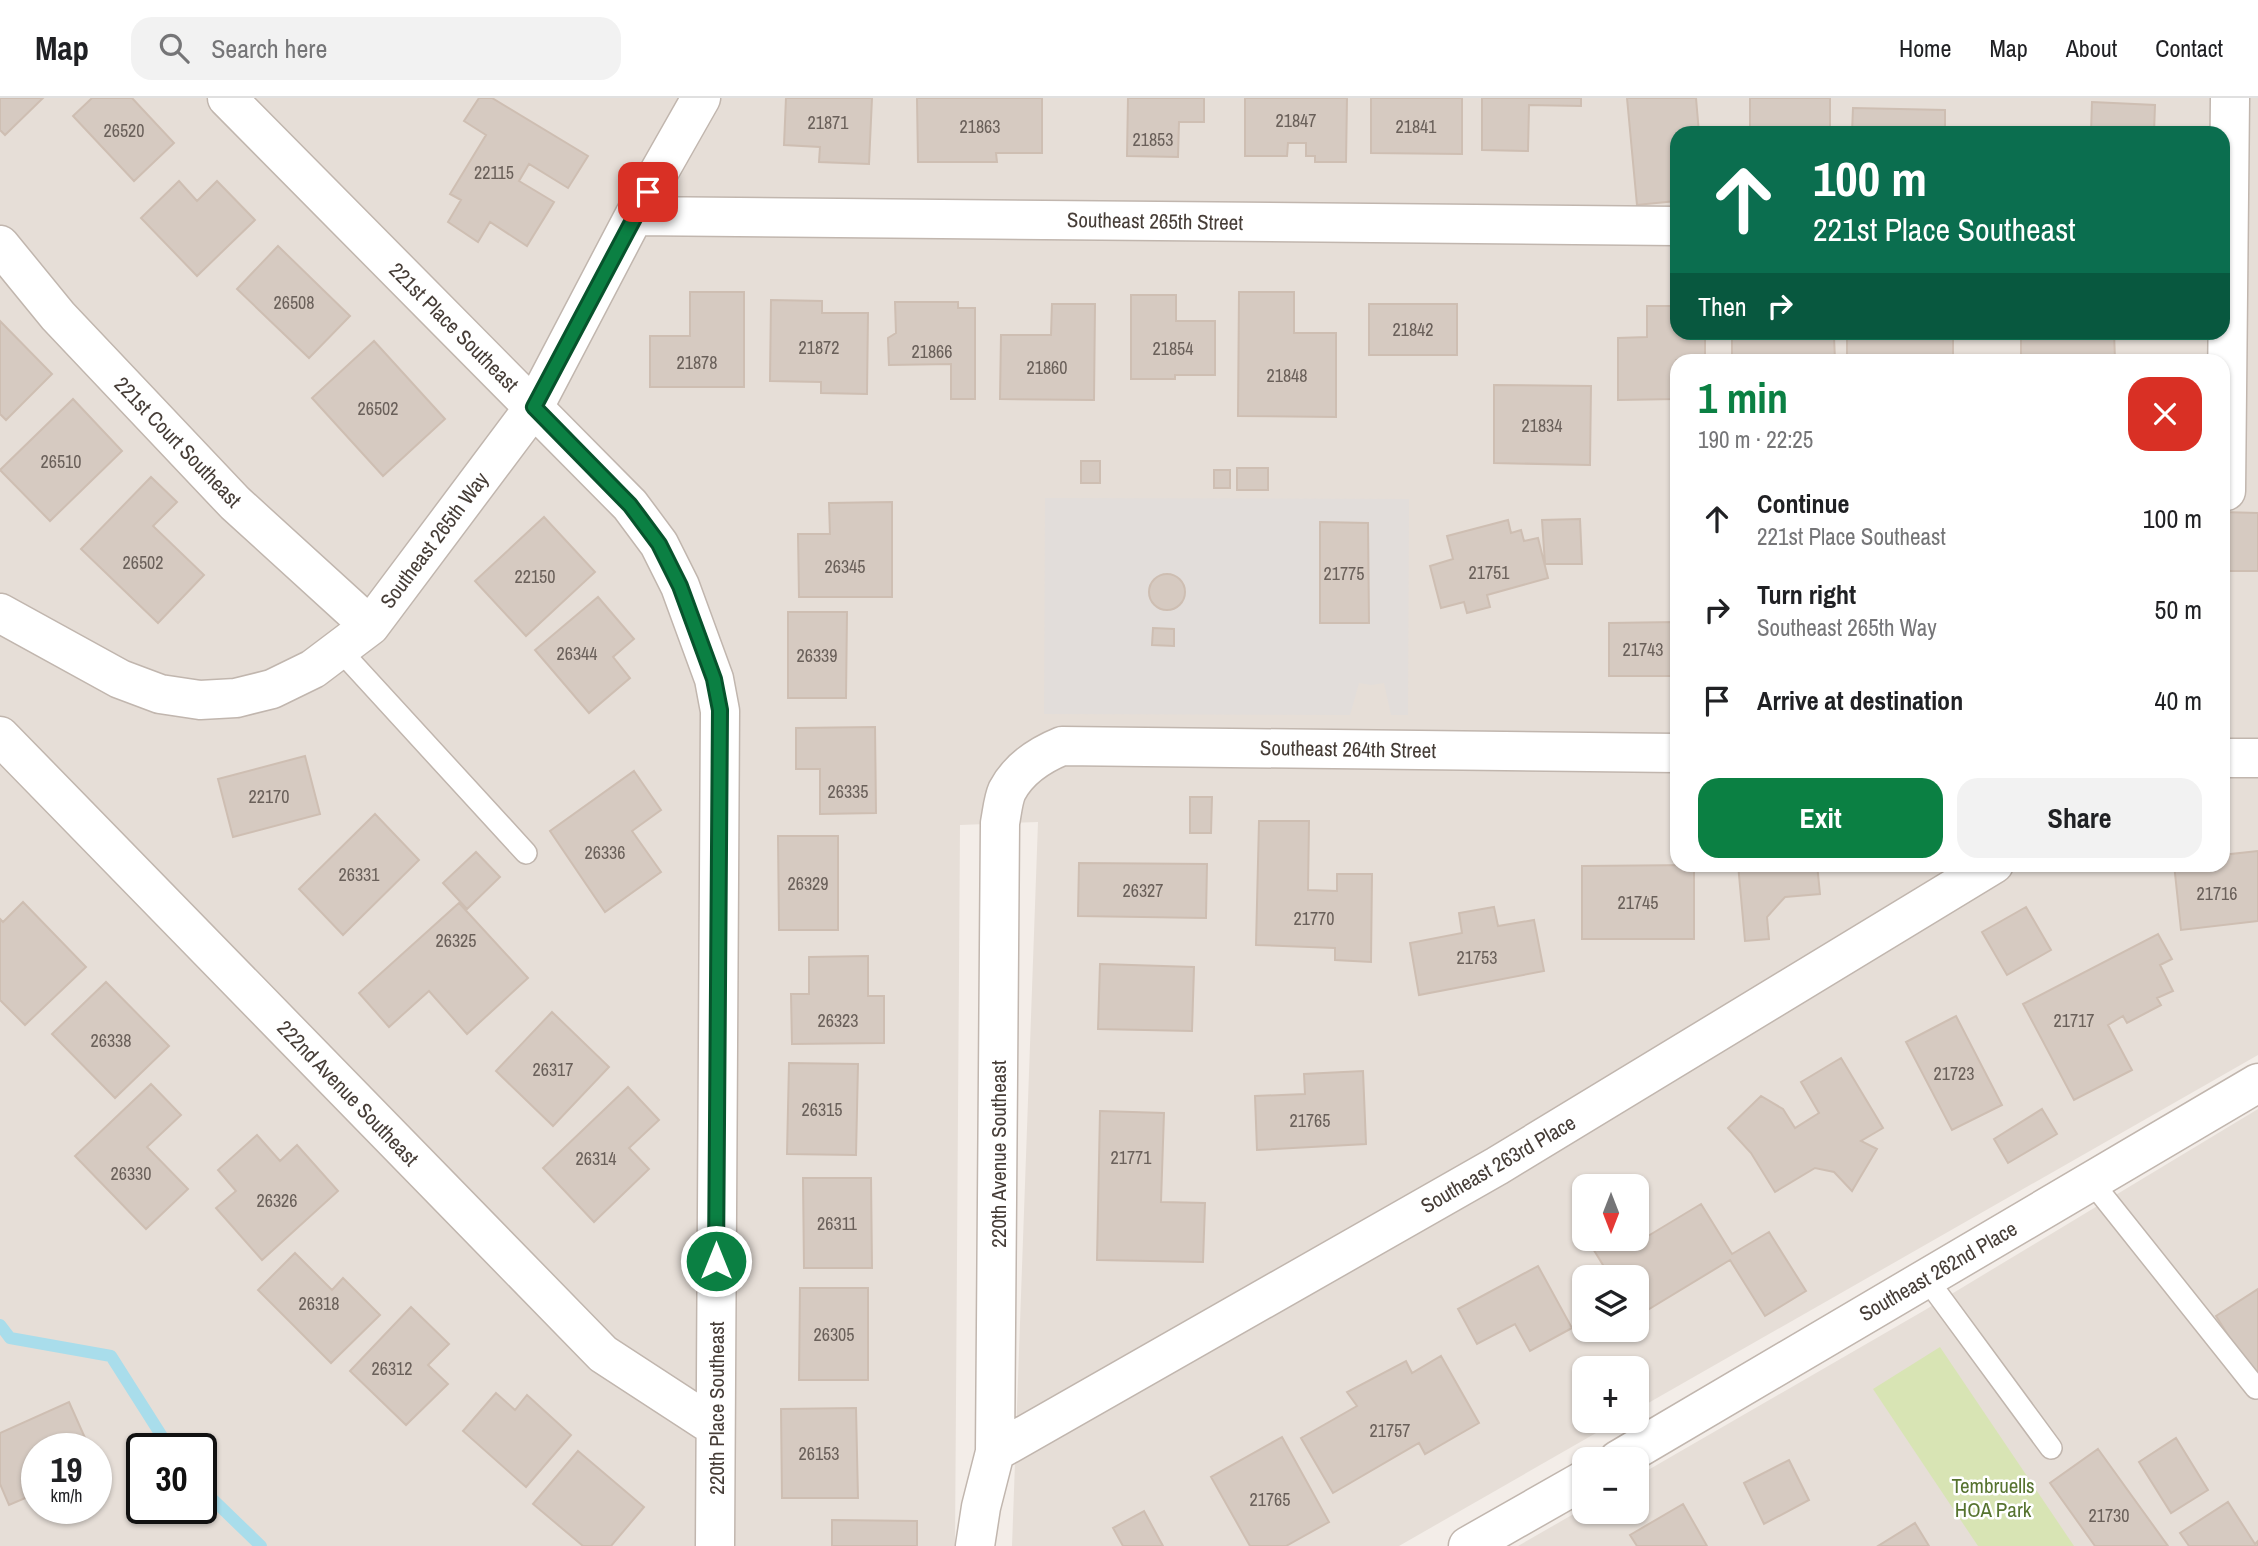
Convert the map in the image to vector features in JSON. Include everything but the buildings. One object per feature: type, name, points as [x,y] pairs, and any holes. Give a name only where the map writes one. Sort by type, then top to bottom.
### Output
[{"type":"street","name":"221st Place Southeast","points":[[227,98],[630,505],[659,544],[680,586],[700,643]]},
{"type":"street","name":"Southeast 265th Way","points":[[0,613],[120,679],[160,694],[200,700],[236,698],[272,690],[313,669],[370,626],[534,407],[634,216],[701,98]]},
{"type":"street","points":[[2229,126],[2230,98]]},
{"type":"street","name":"Southeast 265th Street","points":[[634,216],[1670,226]]},
{"type":"street","name":"221st Court Southeast","points":[[0,245],[58,316],[235,503],[370,626]]},
{"type":"street","name":"220th Place Southeast","points":[[700,643],[714,679],[720,710],[715,1546]]},
{"type":"street","name":"222nd Avenue Southeast","points":[[0,736],[603,1354],[715,1427]]},
{"type":"street","name":"Southeast 264th Street","points":[[1026,766],[1041,754],[1062,746],[1670,753]]},
{"type":"street","points":[[2230,758],[2258,758]]},
{"type":"street","name":"220th Avenue Southeast","points":[[975,1546],[981,1507],[995,1452],[1000,823],[1007,791],[1026,766]]},
{"type":"street","name":"Southeast 263rd Place","points":[[995,1452],[1497,1166],[1981,872]]},
{"type":"street","name":"Southeast 262nd Place","points":[[1640,1447],[2258,1083]]},
{"type":"street","points":[[1468,1546],[1572,1487]]},
{"type":"lane","points":[[340,649],[526,853]]},
{"type":"lane","points":[[2091,1181],[2256,1388]]},
{"type":"lane","points":[[1926,1278],[2051,1448]]},
{"type":"shaded area","points":[[0,98],[2258,98],[2258,1055],[1649,1403],[1649,1356],[1572,1356],[1572,1433],[1596,1433],[1399,1546],[1012,1546],[1038,822],[960,825],[955,1546],[0,1546]]},
{"type":"shaded area","points":[[1045,498],[1409,499],[1408,715],[1391,715],[1384,683],[1359,683],[1350,715],[1044,714]]},
{"type":"shaded area","points":[[2258,1109],[2258,1546],[1518,1546],[1572,1515],[1572,1524],[1649,1524],[1649,1469],[1925,1310]]},
{"type":"green space","name":"Tembruells HOA Park","points":[[1940,1347],[2074,1546],[1978,1546],[1873,1389]]},
{"type":"waterway","points":[[0,1325],[10,1338],[111,1356],[160,1433]]},
{"type":"waterway","points":[[217,1503],[261,1546]]},
{"type":"route","points":[[648,192],[534,407],[630,505],[659,544],[680,586],[714,679],[720,710],[716,1261]]}]
